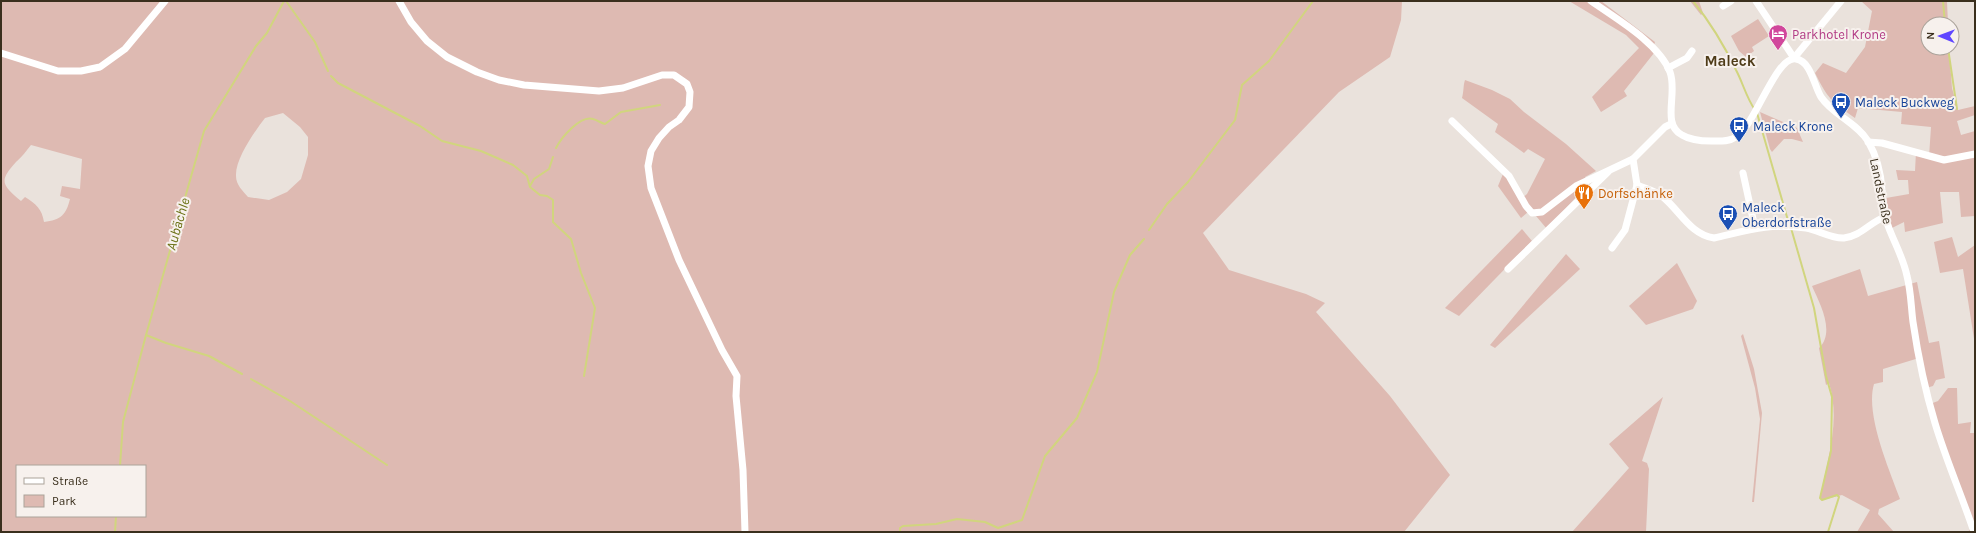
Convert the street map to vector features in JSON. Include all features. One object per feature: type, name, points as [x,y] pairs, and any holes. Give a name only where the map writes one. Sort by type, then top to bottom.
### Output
[{"type":"street","points":[[1,52],[58,71],[81,71],[100,67],[125,49],[165,1]]},
{"type":"street","points":[[400,1],[411,22],[427,41],[447,57],[477,72],[499,80],[524,85],[599,91],[623,88],[662,75],[674,75],[687,84],[690,92],[689,107],[679,120],[669,127],[659,138],[650,151],[648,166],[651,188],[679,260],[722,350],[737,376],[736,396],[743,470],[745,532]]},
{"type":"street","points":[[1591,1],[1631,28],[1650,46],[1668,68],[1673,89],[1671,124],[1679,134],[1702,141],[1725,141],[1736,137],[1751,121],[1783,65],[1788,59],[1794,58],[1841,1]]},
{"type":"street","points":[[1723,6],[1731,1]]},
{"type":"street","name":"Landstraße","points":[[1756,1],[1794,58],[1805,64],[1821,97],[1827,104],[1857,127],[1868,142],[1881,179],[1885,217],[1907,275],[1919,358],[1935,423],[1974,532]]},
{"type":"street","points":[[1668,68],[1687,58],[1692,51]]},
{"type":"street","points":[[1452,121],[1509,176],[1526,206],[1532,213],[1547,210],[1576,186],[1633,159],[1665,127],[1671,124]]},
{"type":"street","points":[[1868,142],[1882,143],[1944,160],[1975,154]]},
{"type":"street","points":[[1612,248],[1625,230],[1637,186],[1633,159]]},
{"type":"street","points":[[1508,269],[1572,208],[1587,190],[1607,175],[1609,170]]},
{"type":"street","points":[[1743,172],[1755,228]]},
{"type":"street","points":[[1637,186],[1664,197],[1692,226],[1707,237],[1714,238],[1755,228],[1785,226],[1808,228],[1842,238],[1853,236],[1885,217]]},
{"type":"green space","points":[[1,1],[1402,1],[1401,20],[1390,57],[1339,92],[1203,233],[1229,270],[1306,294],[1325,303],[1316,312],[1390,396],[1450,475],[1404,532],[1,532]],"holes":[[[283,113],[300,127],[308,137],[308,155],[301,179],[287,192],[269,200],[248,197],[240,188],[236,176],[242,154],[256,130],[265,118]],[[31,145],[82,159],[80,189],[62,186],[60,196],[70,199],[67,209],[62,216],[55,220],[44,222],[40,210],[35,205],[25,197],[21,201],[6,186],[5,178],[7,173]]]},
{"type":"green space","points":[[1569,1],[1601,1],[1655,42],[1652,51],[1654,53],[1624,91],[1627,96],[1601,112],[1592,97],[1639,48],[1626,35]]},
{"type":"green space","points":[[1690,1],[1699,1],[1703,13],[1701,15]]},
{"type":"green space","points":[[1861,1],[1947,1],[1948,16],[1920,16],[1920,56],[1950,56],[1952,88],[1958,110],[1975,106],[1975,115],[1957,121],[1961,135],[1975,131],[1975,216],[1961,217],[1959,192],[1940,192],[1943,223],[1905,232],[1904,222],[1892,228],[1886,198],[1909,194],[1908,180],[1898,180],[1896,170],[1915,171],[1916,152],[1929,157],[1931,127],[1901,124],[1902,112],[1858,108],[1855,118],[1831,99],[1823,89],[1815,73],[1823,63],[1846,73],[1865,47],[1872,11]]},
{"type":"green space","points":[[1758,19],[1769,36],[1752,47],[1754,51],[1746,57],[1739,51],[1731,36]]},
{"type":"green space","points":[[1465,80],[1492,90],[1510,99],[1524,112],[1566,144],[1596,171],[1585,177],[1588,184],[1547,229],[1536,216],[1528,212],[1521,218],[1498,186],[1503,174],[1512,184],[1520,200],[1527,194],[1545,159],[1528,149],[1524,153],[1495,132],[1498,124],[1462,98]]},
{"type":"green space","points":[[1760,112],[1797,128],[1803,142],[1792,139],[1784,139],[1772,152]]},
{"type":"green space","points":[[1522,229],[1532,241],[1459,316],[1445,308]]},
{"type":"green space","points":[[1952,237],[1958,257],[1975,245],[1975,345],[1963,269],[1940,273],[1934,242]]},
{"type":"green space","points":[[1566,254],[1580,269],[1495,348],[1490,345]]},
{"type":"green space","points":[[1677,263],[1697,301],[1693,309],[1646,325],[1629,306]]},
{"type":"green space","points":[[1860,269],[1868,296],[1917,282],[1929,343],[1939,341],[1945,378],[1936,380],[1933,386],[1926,388],[1919,358],[1883,369],[1883,382],[1874,384],[1872,396],[1875,426],[1900,499],[1879,509],[1878,514],[1894,532],[1857,532],[1870,510],[1842,495],[1822,500],[1820,498],[1832,441],[1834,412],[1829,383],[1826,385],[1819,348],[1824,341],[1826,326],[1822,308],[1812,286]]},
{"type":"green space","points":[[1743,334],[1754,369],[1762,413],[1754,502],[1752,502],[1760,419],[1755,388],[1741,336]]},
{"type":"green space","points":[[1948,388],[1957,388],[1958,424],[1971,422],[1970,433],[1975,433],[1975,532],[1968,532],[1972,526],[1930,404],[1938,401]]},
{"type":"green space","points":[[1663,397],[1642,461],[1647,463],[1649,469],[1646,532],[1572,532],[1629,468],[1609,444]]},
{"type":"waterway","name":"Aubächle","points":[[120,465],[123,422],[204,131],[256,46],[267,33],[284,1]]},
{"type":"waterway","points":[[286,1],[315,42],[328,71]]},
{"type":"waterway","points":[[1149,230],[1167,204],[1188,182],[1235,120],[1242,85],[1269,61],[1313,1]]},
{"type":"waterway","points":[[1693,1],[1722,43],[1755,110]]},
{"type":"waterway","points":[[1943,1],[1944,16]]},
{"type":"waterway","points":[[1949,56],[1957,109]]},
{"type":"waterway","points":[[331,76],[338,83],[420,126],[442,141],[481,151],[513,165],[527,176],[530,187],[540,195],[547,196],[553,200],[553,222],[571,239],[581,273],[595,308],[584,376]]},
{"type":"waterway","points":[[556,148],[566,133],[582,120],[593,119],[605,124],[621,112],[660,105]]},
{"type":"waterway","points":[[1757,113],[1789,224]]},
{"type":"waterway","points":[[530,186],[534,179],[549,169],[553,157]]},
{"type":"waterway","points":[[1791,228],[1814,308],[1826,376],[1832,397],[1831,451],[1820,498],[1822,500],[1837,495],[1839,497],[1828,532]]},
{"type":"waterway","points":[[900,532],[900,528],[903,526],[936,524],[957,519],[985,522],[998,528],[1022,520],[1045,456],[1077,418],[1097,372],[1114,292],[1130,255],[1144,239]]},
{"type":"waterway","points":[[146,335],[166,343],[209,356],[242,374]]},
{"type":"waterway","points":[[251,379],[290,401],[387,465]]},
{"type":"waterway","name":"Aubächle","points":[[115,532],[116,517]]},
{"type":"place","name":"Parkhotel Krone","points":[[1778,51]]},
{"type":"place","name":"Maleck Buckweg","points":[[1841,119]]},
{"type":"place","name":"Maleck Krone","points":[[1739,143]]},
{"type":"place","name":"Dorfschänke","points":[[1584,210]]},
{"type":"place","name":"Maleck Oberdorfstraße","points":[[1728,231]]},
{"type":"district","name":"Maleck","points":[[1730,61]]}]
